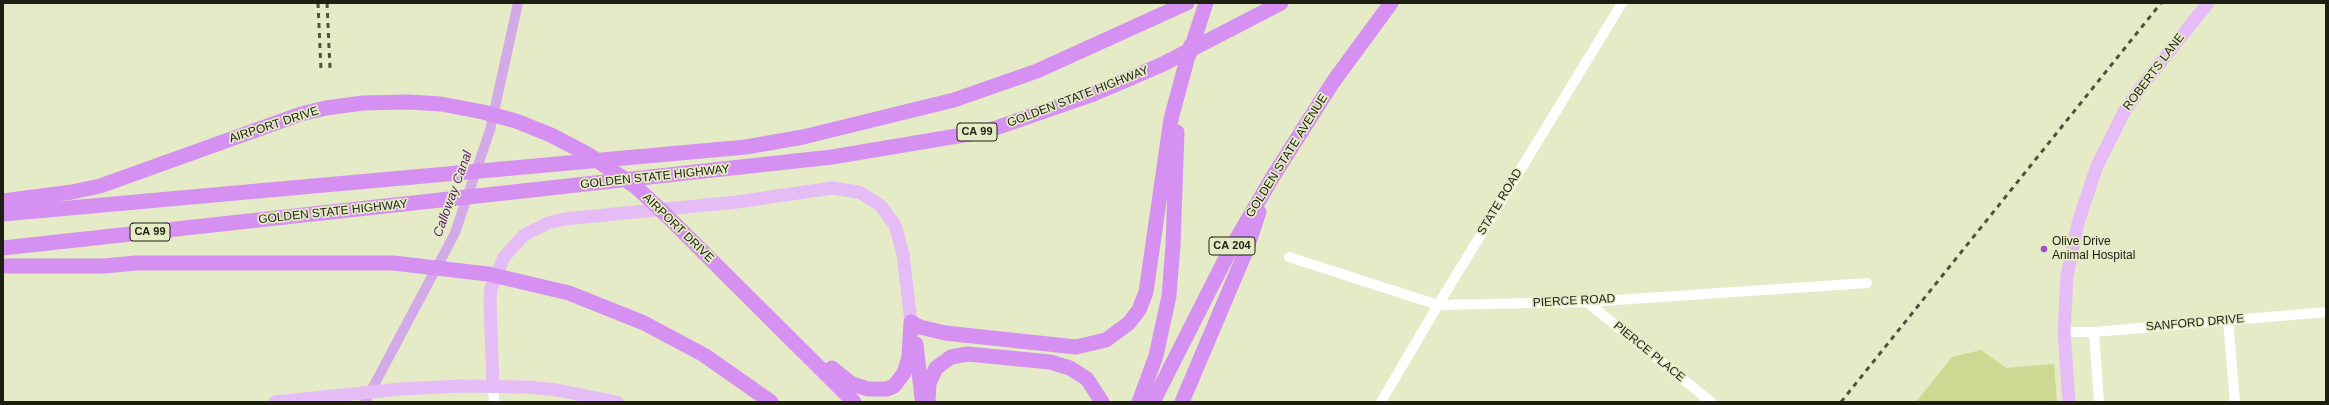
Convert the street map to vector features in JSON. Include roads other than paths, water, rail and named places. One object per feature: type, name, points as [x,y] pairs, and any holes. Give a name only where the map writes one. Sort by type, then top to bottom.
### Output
[{"type":"highway","name":"GOLDEN STATE HIGHWAY","points":[[3,214],[645,157],[746,147],[803,137],[954,100],[1037,71],[1187,3]]},
{"type":"highway","points":[[911,322],[945,333],[1076,347],[1106,340],[1124,328],[1139,310],[1146,292],[1171,119],[1191,45],[1206,3]]},
{"type":"highway","name":"GOLDEN STATE HIGHWAY","points":[[3,248],[832,157],[987,131],[1091,95],[1161,65],[1281,3]]},
{"type":"highway","name":"GOLDEN STATE AVENUE","points":[[1153,402],[1229,252],[1272,178],[1333,82],[1391,3]]},
{"type":"highway","points":[[1139,402],[1156,356],[1169,296],[1173,246],[1178,129],[1183,77]]},
{"type":"highway","name":"AIRPORT DRIVE","points":[[3,201],[72,192],[100,186],[314,111],[380,102],[441,104],[505,118],[537,129],[569,144],[622,177],[653,202],[854,402]]},
{"type":"highway","points":[[1182,402],[1246,251],[1272,178]]},
{"type":"highway","points":[[3,266],[104,266],[136,263],[393,263],[471,271],[525,281],[589,300],[657,329],[709,358],[771,402]]},
{"type":"highway","points":[[768,316],[845,380],[852,384],[878,389],[894,386],[904,373],[909,357],[911,322]]},
{"type":"highway","points":[[911,322],[923,402]]},
{"type":"highway","points":[[928,402],[929,383],[936,368],[951,357],[968,354],[1050,362],[1070,368],[1087,379],[1102,402]]},
{"type":"main road","name":"ROBERTS LANE","points":[[2069,402],[2064,332],[2065,299],[2071,253],[2078,223],[2097,166],[2124,112],[2141,87],[2208,3]]},
{"type":"main road","points":[[494,386],[490,301],[491,288],[504,257],[524,235],[548,223],[564,219],[737,202],[832,188],[859,192],[880,205],[895,225],[903,254],[911,322]]},
{"type":"main road","points":[[275,402],[400,389],[494,386],[557,390],[617,402]]},
{"type":"street","name":"STATE ROAD","points":[[1381,402],[1438,305],[1622,3]]},
{"type":"street","name":"PIERCE ROAD","points":[[1289,257],[1438,305],[1587,302],[1866,283]]},
{"type":"street","name":"PIERCE PLACE","points":[[1587,302],[1711,402]]},
{"type":"street","name":"SANFORD DRIVE","points":[[2064,332],[2094,332],[2326,312]]},
{"type":"street","points":[[2228,320],[2235,402]]},
{"type":"street","points":[[2094,332],[2099,402]]},
{"type":"street","points":[[494,386],[494,402]]},
{"type":"waterway","name":"Calloway Canal","points":[[365,402],[455,233],[490,130],[518,3]]},
{"type":"railway","points":[[318,3],[321,70]]},
{"type":"railway","points":[[327,3],[330,68]]},
{"type":"railway","points":[[1841,402],[2161,3]]},
{"type":"place","name":"Olive Drive Animal Hospital","points":[[2044,249]]}]
